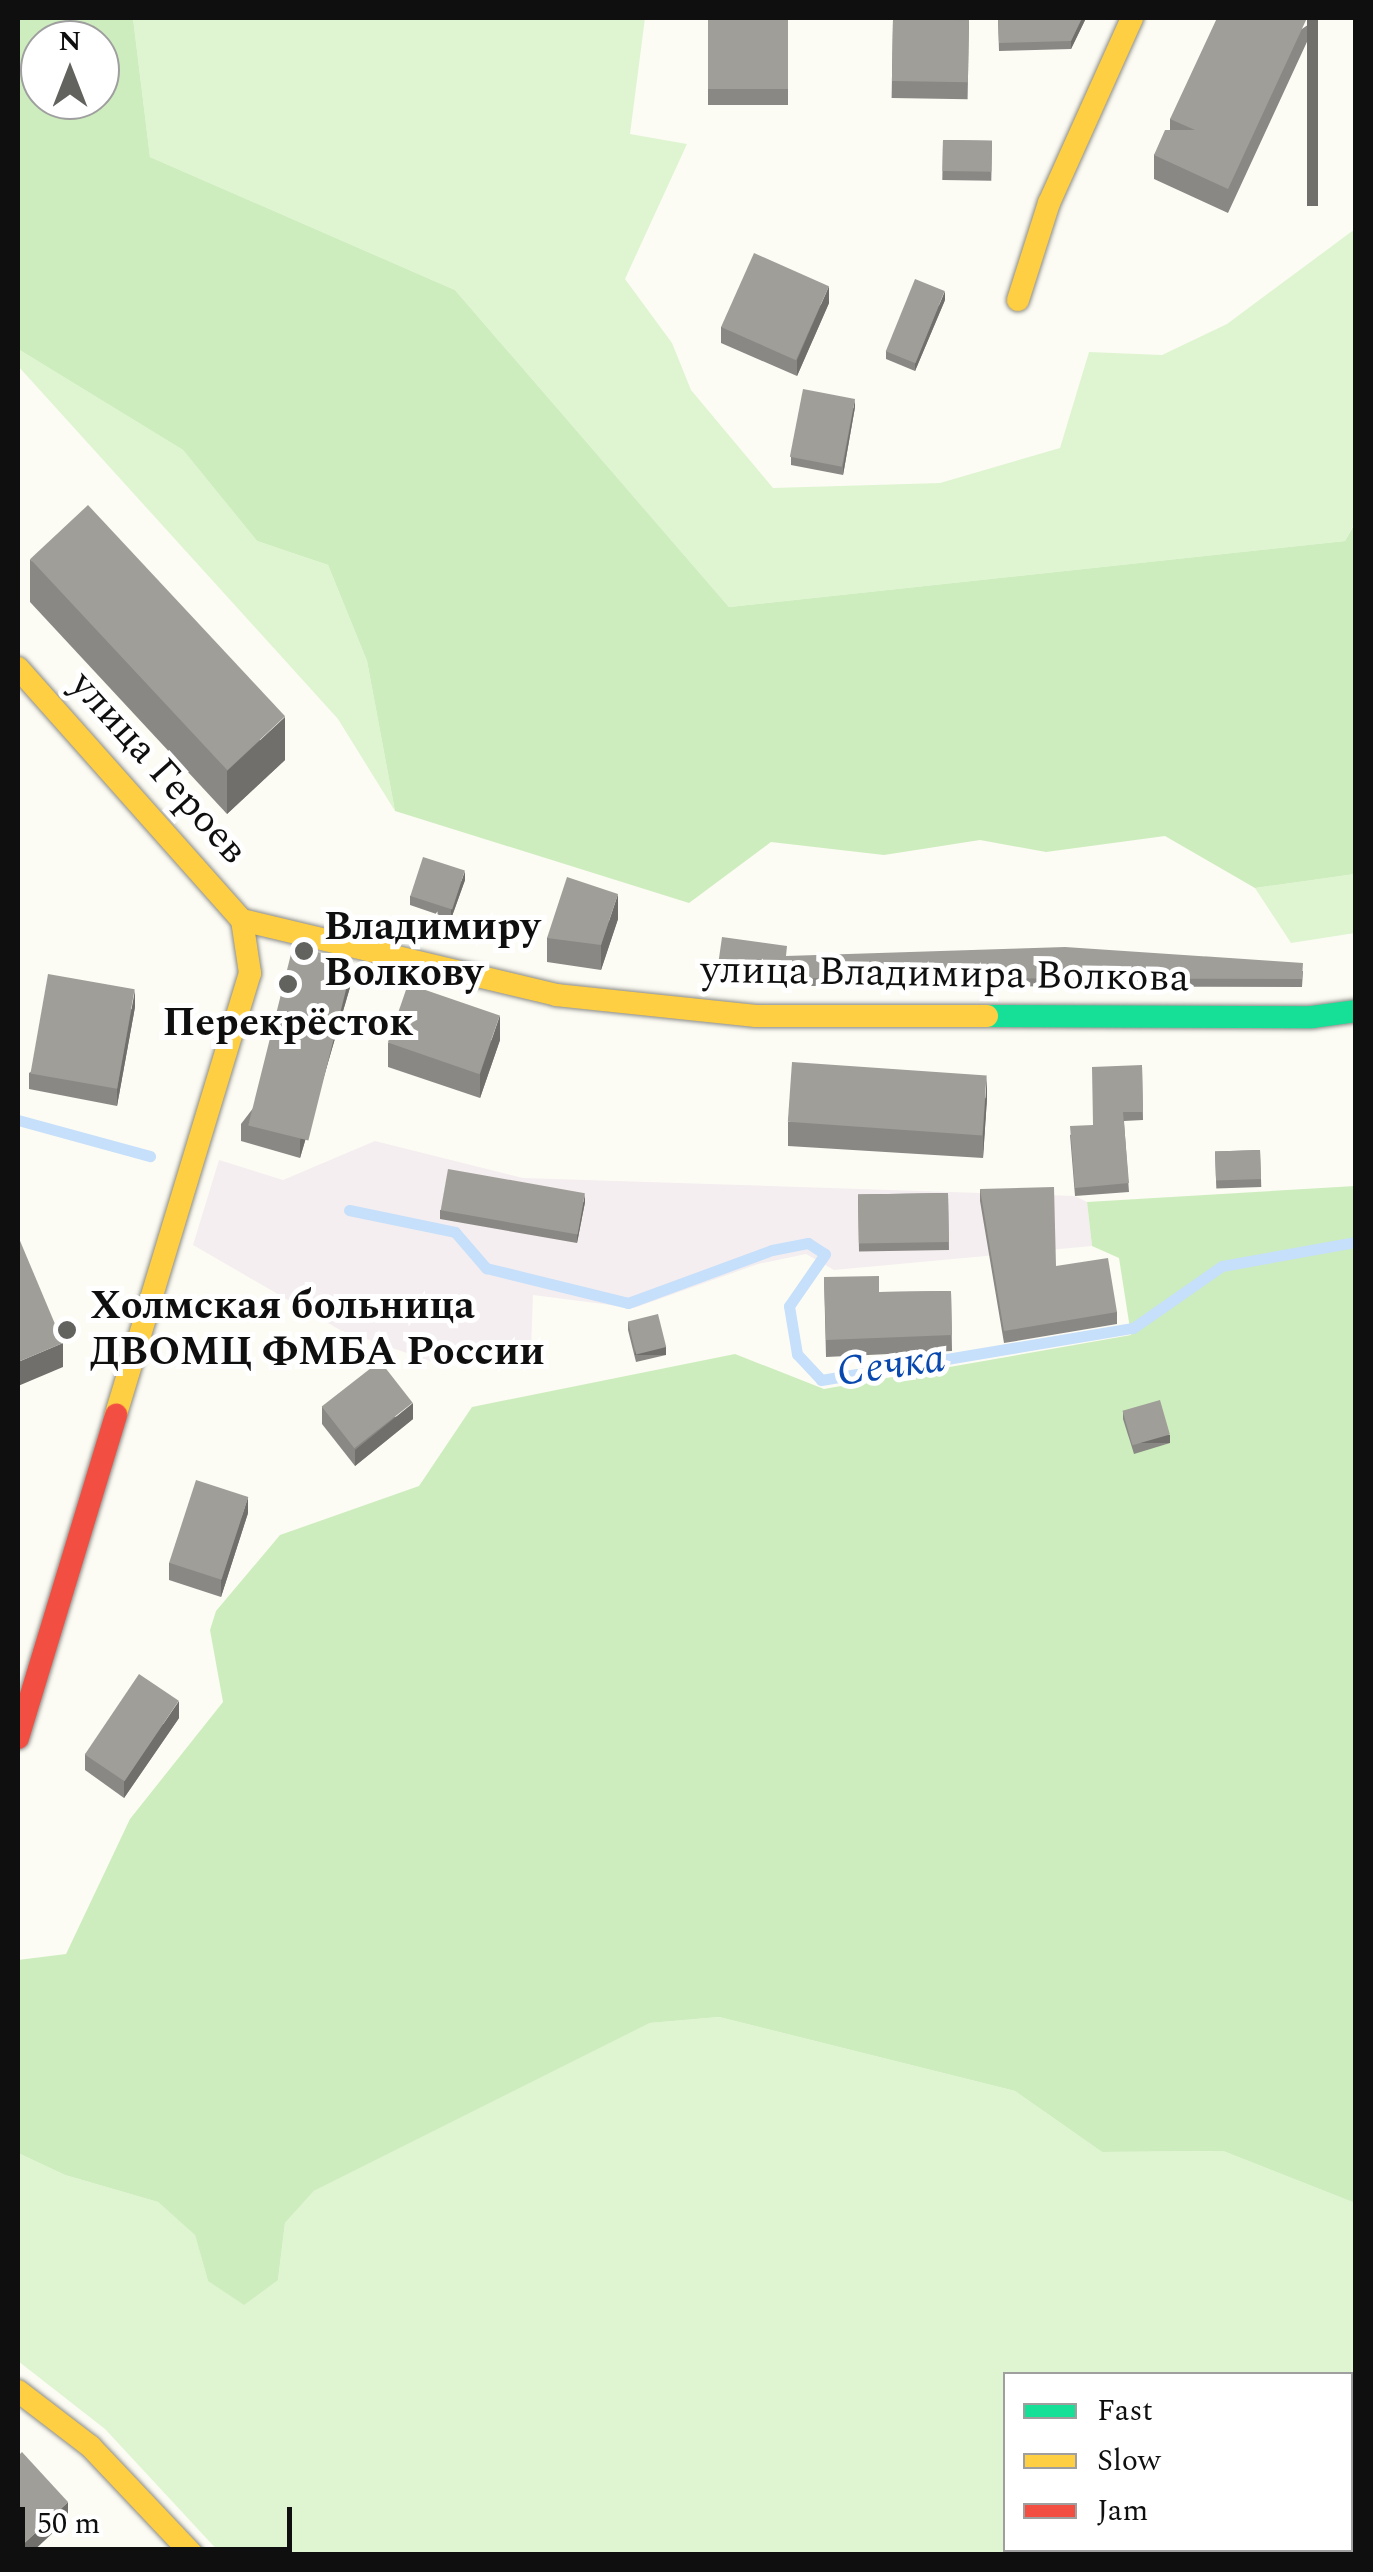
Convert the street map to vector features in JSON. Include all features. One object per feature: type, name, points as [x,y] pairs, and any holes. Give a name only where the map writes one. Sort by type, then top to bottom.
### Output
[{"type":"street","points":[[1018,300],[1049,203],[1132,18]]},
{"type":"street","name":"улица Героев","points":[[18,668],[242,920]]},
{"type":"street","points":[[18,1738],[250,973],[242,920]]},
{"type":"street","name":"улица Владимира Волкова","points":[[242,920],[556,994],[756,1016],[1312,1017],[1356,1011]]},
{"type":"street","points":[[18,2391],[90,2446],[192,2554]]},
{"type":"shaded area","points":[[375,1141],[523,1178],[1075,1196],[1087,1202],[1092,1246],[834,1270],[806,1254],[758,1264],[634,1308],[533,1295],[531,1349],[433,1362],[340,1330],[193,1245],[219,1160],[283,1180]]},
{"type":"green space","points":[[18,18],[133,18],[150,157],[455,290],[729,607],[1345,541],[1355,523],[1355,874],[1255,888],[1165,836],[1046,852],[980,840],[884,855],[771,842],[689,903],[395,811],[367,661],[328,565],[257,541],[183,450],[18,349]]},
{"type":"green space","points":[[133,18],[645,18],[630,134],[687,144],[625,279],[672,343],[691,390],[773,488],[940,483],[1060,448],[1089,352],[1162,355],[1227,324],[1355,229],[1355,522],[1345,541],[729,607],[455,290],[150,157]]},
{"type":"green space","points":[[18,349],[183,450],[257,541],[328,565],[367,661],[395,811],[338,719],[18,366]]},
{"type":"green space","points":[[1355,874],[1355,933],[1291,943],[1255,888]]},
{"type":"green space","points":[[1355,1186],[1355,2203],[1223,2151],[1102,2152],[1015,2091],[719,2017],[650,2023],[314,2191],[285,2223],[278,2280],[244,2305],[208,2281],[195,2235],[158,2202],[65,2175],[18,2153],[18,1960],[66,1954],[130,1819],[223,1702],[210,1630],[216,1611],[280,1535],[419,1486],[472,1407],[735,1354],[824,1389],[1131,1335],[1119,1258],[1092,1246],[1087,1202]]},
{"type":"green space","points":[[719,2017],[1015,2091],[1102,2152],[1223,2151],[1355,2203],[1355,2554],[221,2554],[105,2429],[18,2361],[18,2153],[65,2175],[158,2202],[195,2234],[208,2281],[278,2280],[285,2223],[314,2191],[650,2023]]},
{"type":"building","points":[[708,18],[788,18],[788,89],[708,89]]},
{"type":"building","points":[[998,18],[1082,18],[1071,41],[999,43]]},
{"type":"building","points":[[1217,18],[1307,18],[1228,189],[1154,155],[1165,130],[1195,130],[1170,119]]},
{"type":"building","points":[[893,19],[969,20],[968,82],[892,81]]},
{"type":"building","points":[[943,140],[992,141],[991,172],[942,171]]},
{"type":"building","points":[[754,253],[829,286],[796,360],[721,327]]},
{"type":"building","points":[[915,279],[945,291],[915,363],[886,351]]},
{"type":"building","points":[[803,389],[855,399],[842,467],[790,457]]},
{"type":"building","points":[[88,505],[285,716],[227,770],[30,559]]},
{"type":"building","points":[[423,857],[465,871],[452,910],[410,896]]},
{"type":"building","points":[[567,877],[618,894],[601,945],[547,938]]},
{"type":"building","points":[[722,937],[787,946],[786,956],[1065,947],[1303,963],[1302,979],[809,978],[718,965]]},
{"type":"building","points":[[293,946],[353,961],[308,1141],[248,1126]]},
{"type":"building","points":[[48,974],[135,989],[117,1089],[30,1073]]},
{"type":"building","points":[[408,984],[500,1016],[480,1074],[388,1043]]},
{"type":"building","points":[[792,1062],[987,1076],[982,1135],[788,1122]]},
{"type":"building","points":[[1142,1065],[1143,1112],[1123,1112],[1129,1183],[1075,1188],[1070,1126],[1093,1125],[1092,1067]]},
{"type":"building","points":[[1260,1150],[1261,1179],[1216,1181],[1215,1152]]},
{"type":"building","points":[[448,1169],[585,1193],[578,1234],[441,1210]]},
{"type":"building","points":[[1054,1187],[1056,1266],[1108,1258],[1117,1312],[1004,1331],[980,1189]]},
{"type":"building","points":[[948,1193],[949,1242],[859,1244],[858,1195]]},
{"type":"building","points":[[18,1236],[63,1343],[18,1362]]},
{"type":"building","points":[[879,1276],[879,1292],[951,1291],[952,1335],[826,1340],[824,1277]]},
{"type":"building","points":[[658,1314],[666,1347],[636,1354],[628,1321]]},
{"type":"building","points":[[380,1361],[413,1403],[354,1448],[322,1407]]},
{"type":"building","points":[[1160,1400],[1170,1435],[1132,1445],[1123,1411]]},
{"type":"building","points":[[196,1480],[248,1497],[221,1580],[169,1563]]},
{"type":"building","points":[[139,1674],[179,1701],[125,1781],[85,1754]]},
{"type":"building","points":[[22,2452],[68,2502],[18,2549],[18,2456]]},
{"type":"waterway","name":"Сечка","points":[[18,1120],[150,1156]]},
{"type":"waterway","name":"Сечка","points":[[349,1210],[455,1232],[486,1268],[628,1303],[772,1250],[808,1243],[825,1254],[789,1306],[797,1354],[821,1380],[1133,1328],[1222,1266],[1356,1242]]},
{"type":"traffic: fast","points":[[987,1016],[1312,1017],[1356,1011]]},
{"type":"traffic: slow","points":[[1018,300],[1049,203],[1132,18]]},
{"type":"traffic: slow","points":[[18,668],[242,920],[250,973],[116,1415]]},
{"type":"traffic: slow","points":[[242,920],[556,995],[756,1016],[987,1016]]},
{"type":"traffic: slow","points":[[18,2391],[90,2446],[192,2554]]},
{"type":"traffic: jam","points":[[18,1738],[116,1415]]},
{"type":"place","name":"Владимиру Волкову","points":[[304,951]]},
{"type":"place","name":"Перекрёсток","points":[[288,984]]},
{"type":"place","name":"Холмская больница ДВОМЦ ФМБА России","points":[[67,1330]]}]
